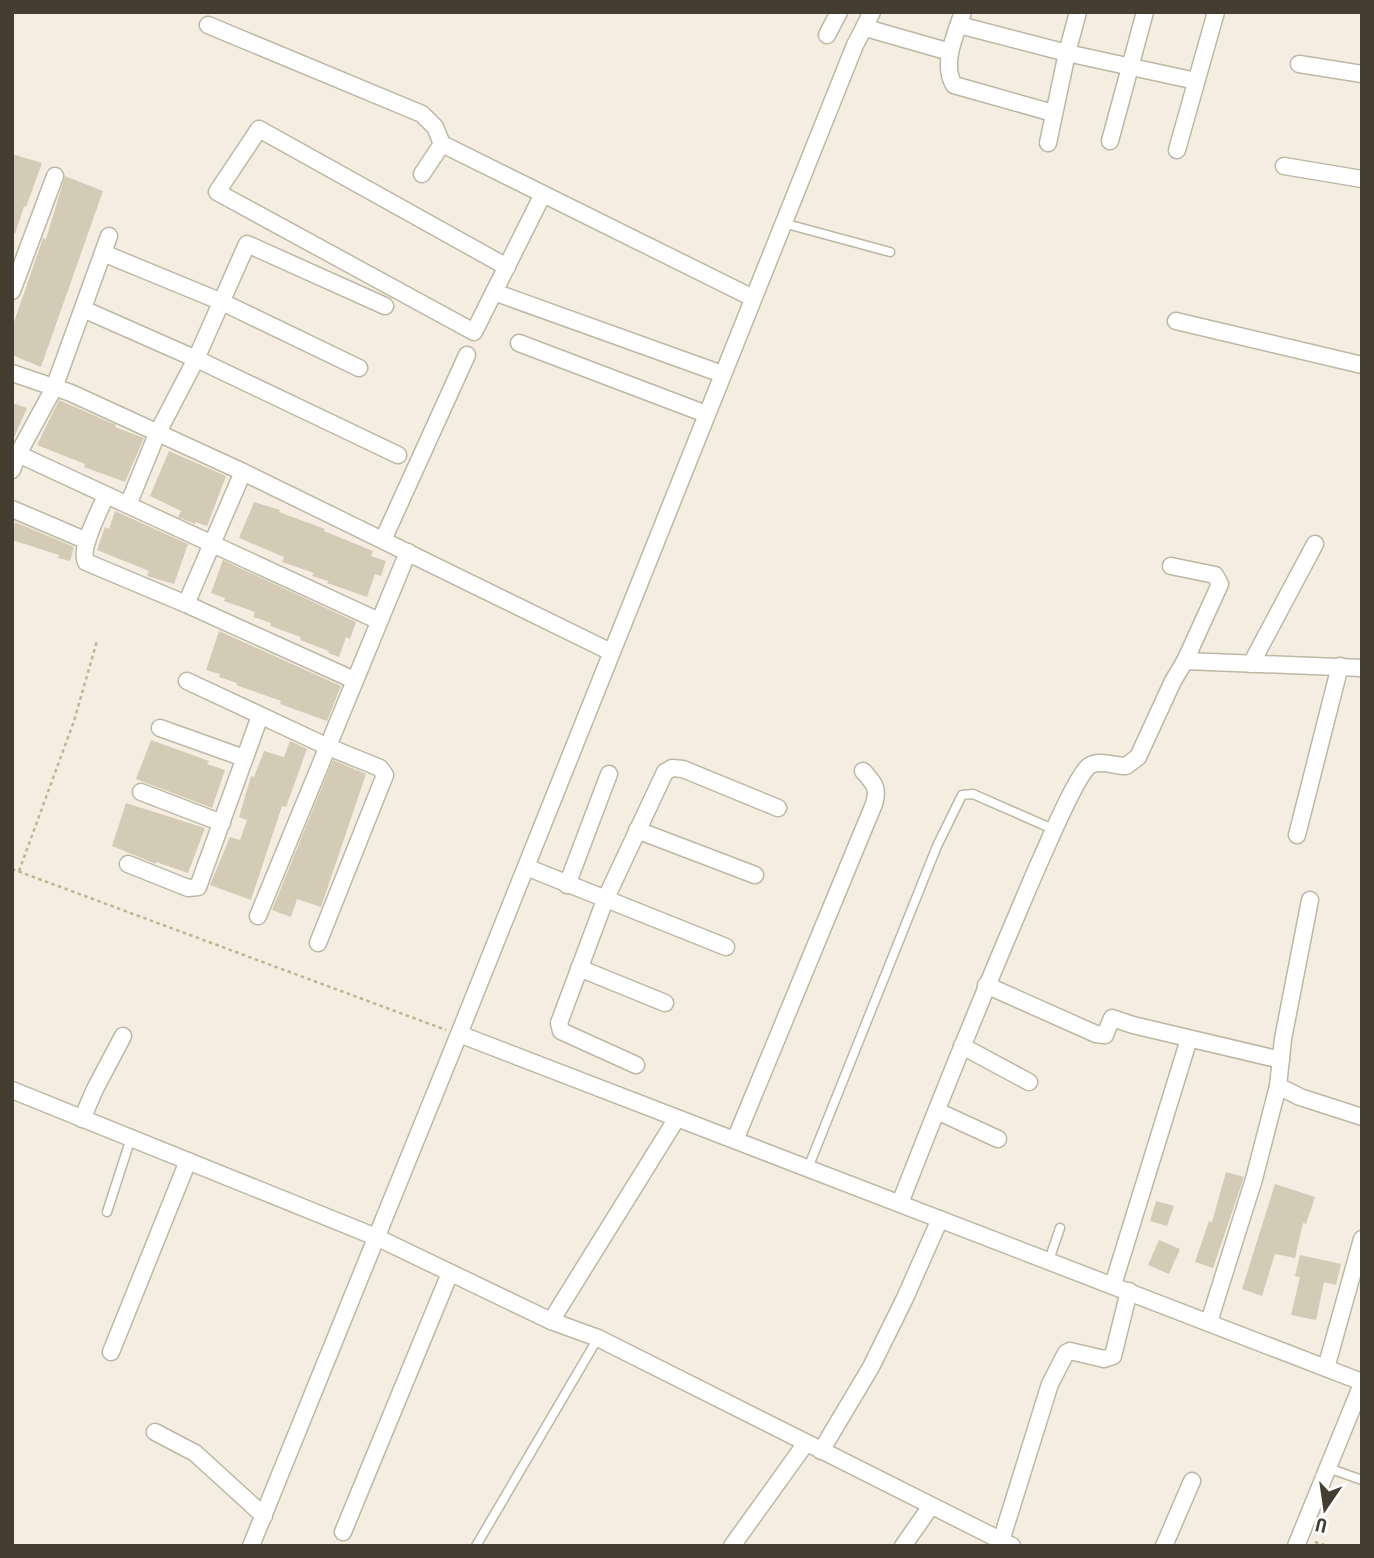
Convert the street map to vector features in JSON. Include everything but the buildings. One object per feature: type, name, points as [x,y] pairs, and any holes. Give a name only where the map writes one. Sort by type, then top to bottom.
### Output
[{"type":"street","points":[[827,35],[839,12]]},
{"type":"street","points":[[1048,143],[1078,12]]},
{"type":"street","points":[[1110,141],[1145,12]]},
{"type":"street","points":[[1177,150],[1216,12]]},
{"type":"street","points":[[1053,113],[959,89],[951,80],[950,52],[961,18],[1067,53],[1196,80]]},
{"type":"street","points":[[251,1546],[856,45],[869,20],[950,52]]},
{"type":"street","points":[[208,25],[422,114],[435,127],[442,144],[753,298]]},
{"type":"street","points":[[1299,64],[1362,74]]},
{"type":"street","points":[[507,267],[258,129],[217,191],[474,332],[495,292],[543,194]]},
{"type":"street","points":[[422,174],[442,144]]},
{"type":"street","points":[[1284,166],[1362,179]]},
{"type":"street","points":[[12,291],[55,176]]},
{"type":"street","points":[[12,470],[54,388],[109,236]]},
{"type":"street","points":[[128,505],[157,435],[196,359],[247,244],[385,306]]},
{"type":"street","points":[[103,253],[222,302],[359,368]]},
{"type":"street","points":[[495,292],[722,374]]},
{"type":"street","points":[[83,309],[196,359],[398,456]]},
{"type":"street","points":[[1176,321],[1362,365]]},
{"type":"street","points":[[519,343],[706,414]]},
{"type":"street","points":[[383,540],[467,355]]},
{"type":"street","points":[[12,373],[71,393],[157,435],[243,472],[611,652]]},
{"type":"street","points":[[18,454],[379,621]]},
{"type":"street","points":[[186,604],[243,472]]},
{"type":"street","points":[[106,495],[87,541],[83,556],[86,562],[354,680]]},
{"type":"street","points":[[12,509],[87,541]]},
{"type":"street","points":[[1251,664],[1315,544]]},
{"type":"street","points":[[258,916],[408,552]]},
{"type":"street","points":[[903,1195],[986,985],[1081,776],[1089,766],[1126,766],[1138,757],[1220,584],[1215,575],[1171,566]]},
{"type":"street","points":[[1185,661],[1362,668]]},
{"type":"street","points":[[1297,835],[1340,666]]},
{"type":"street","points":[[187,681],[326,746],[380,768],[385,779],[318,943]]},
{"type":"street","points":[[128,864],[188,888],[198,887],[260,716]]},
{"type":"street","points":[[160,728],[244,758]]},
{"type":"street","points":[[636,1065],[561,1031],[559,1023],[605,901],[665,772],[672,768],[682,769],[778,808]]},
{"type":"street","points":[[739,1130],[874,804],[876,784],[863,771]]},
{"type":"street","points":[[567,885],[610,774]]},
{"type":"street","points":[[141,792],[222,823]]},
{"type":"street","points":[[637,830],[755,874]]},
{"type":"street","points":[[526,867],[605,901],[726,947]]},
{"type":"street","points":[[1211,1314],[1254,1180],[1278,1086],[1283,1039],[1310,900]]},
{"type":"street","points":[[579,968],[665,1003]]},
{"type":"street","points":[[986,985],[1096,1034],[1105,1035],[1112,1018],[1281,1060]]},
{"type":"street","points":[[463,1024],[677,1118],[739,1130],[809,1165],[903,1195],[940,1219],[1050,1257],[1114,1282],[1129,1292],[1211,1314],[1329,1358],[1362,1383],[1296,1546]]},
{"type":"street","points":[[85,1113],[123,1036]]},
{"type":"street","points":[[1114,1282],[1189,1039]]},
{"type":"street","points":[[962,1046],[1029,1082]]},
{"type":"street","points":[[1278,1086],[1300,1097],[1362,1117]]},
{"type":"street","points":[[12,1090],[85,1113],[131,1139],[188,1161],[380,1228],[450,1273],[556,1314],[806,1443],[825,1446],[932,1506],[1004,1539],[1050,1384],[1070,1350],[1104,1359],[1113,1356],[1129,1292]]},
{"type":"street","points":[[937,1111],[998,1139]]},
{"type":"street","points":[[556,1314],[677,1118]]},
{"type":"street","points":[[111,1352],[188,1161]]},
{"type":"street","points":[[825,1446],[889,1334],[940,1219]]},
{"type":"street","points":[[1329,1358],[1362,1239]]},
{"type":"street","points":[[343,1532],[450,1273]]},
{"type":"street","points":[[155,1432],[195,1453],[264,1516]]},
{"type":"street","points":[[732,1546],[806,1443]]},
{"type":"street","points":[[1164,1546],[1192,1481]]},
{"type":"street","points":[[903,1546],[932,1506]]},
{"type":"lane","points":[[783,223],[890,252]]},
{"type":"lane","points":[[809,1165],[937,846],[962,794],[974,794],[1055,830]]},
{"type":"lane","points":[[107,1212],[131,1139]]},
{"type":"lane","points":[[1050,1257],[1060,1228]]},
{"type":"lane","points":[[476,1546],[598,1338]]},
{"type":"lane","points":[[1328,1468],[1362,1479]]},
{"type":"path","points":[[19,872],[74,721],[97,641]]},
{"type":"path","points":[[12,869],[463,1024]]}]
